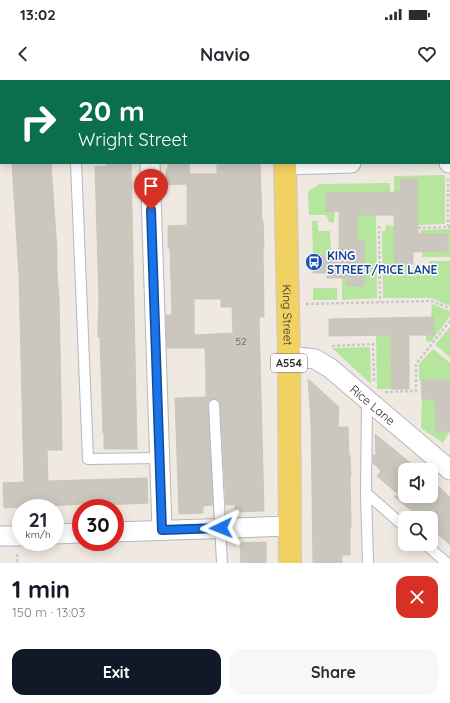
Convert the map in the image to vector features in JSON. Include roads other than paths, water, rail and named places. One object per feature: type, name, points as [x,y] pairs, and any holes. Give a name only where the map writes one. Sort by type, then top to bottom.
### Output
[{"type":"main road","name":"King Street","points":[[285,164],[289,356],[290,563]]},
{"type":"street","points":[[150,164],[162,530]]},
{"type":"street","name":"Rice Lane","points":[[289,356],[315,359],[330,368],[367,395],[450,470]]},
{"type":"street","points":[[124,532],[289,526]]},
{"type":"street","points":[[0,536],[12,536]]},
{"type":"lane","points":[[76,164],[88,459],[160,458]]},
{"type":"lane","points":[[367,395],[366,493],[368,563]]},
{"type":"lane","points":[[214,405],[222,563]]},
{"type":"lane","points":[[366,493],[398,521]]},
{"type":"lane","points":[[433,551],[447,563]]},
{"type":"place","name":"KING STREET/RICE LANE","points":[[314,262]]}]
